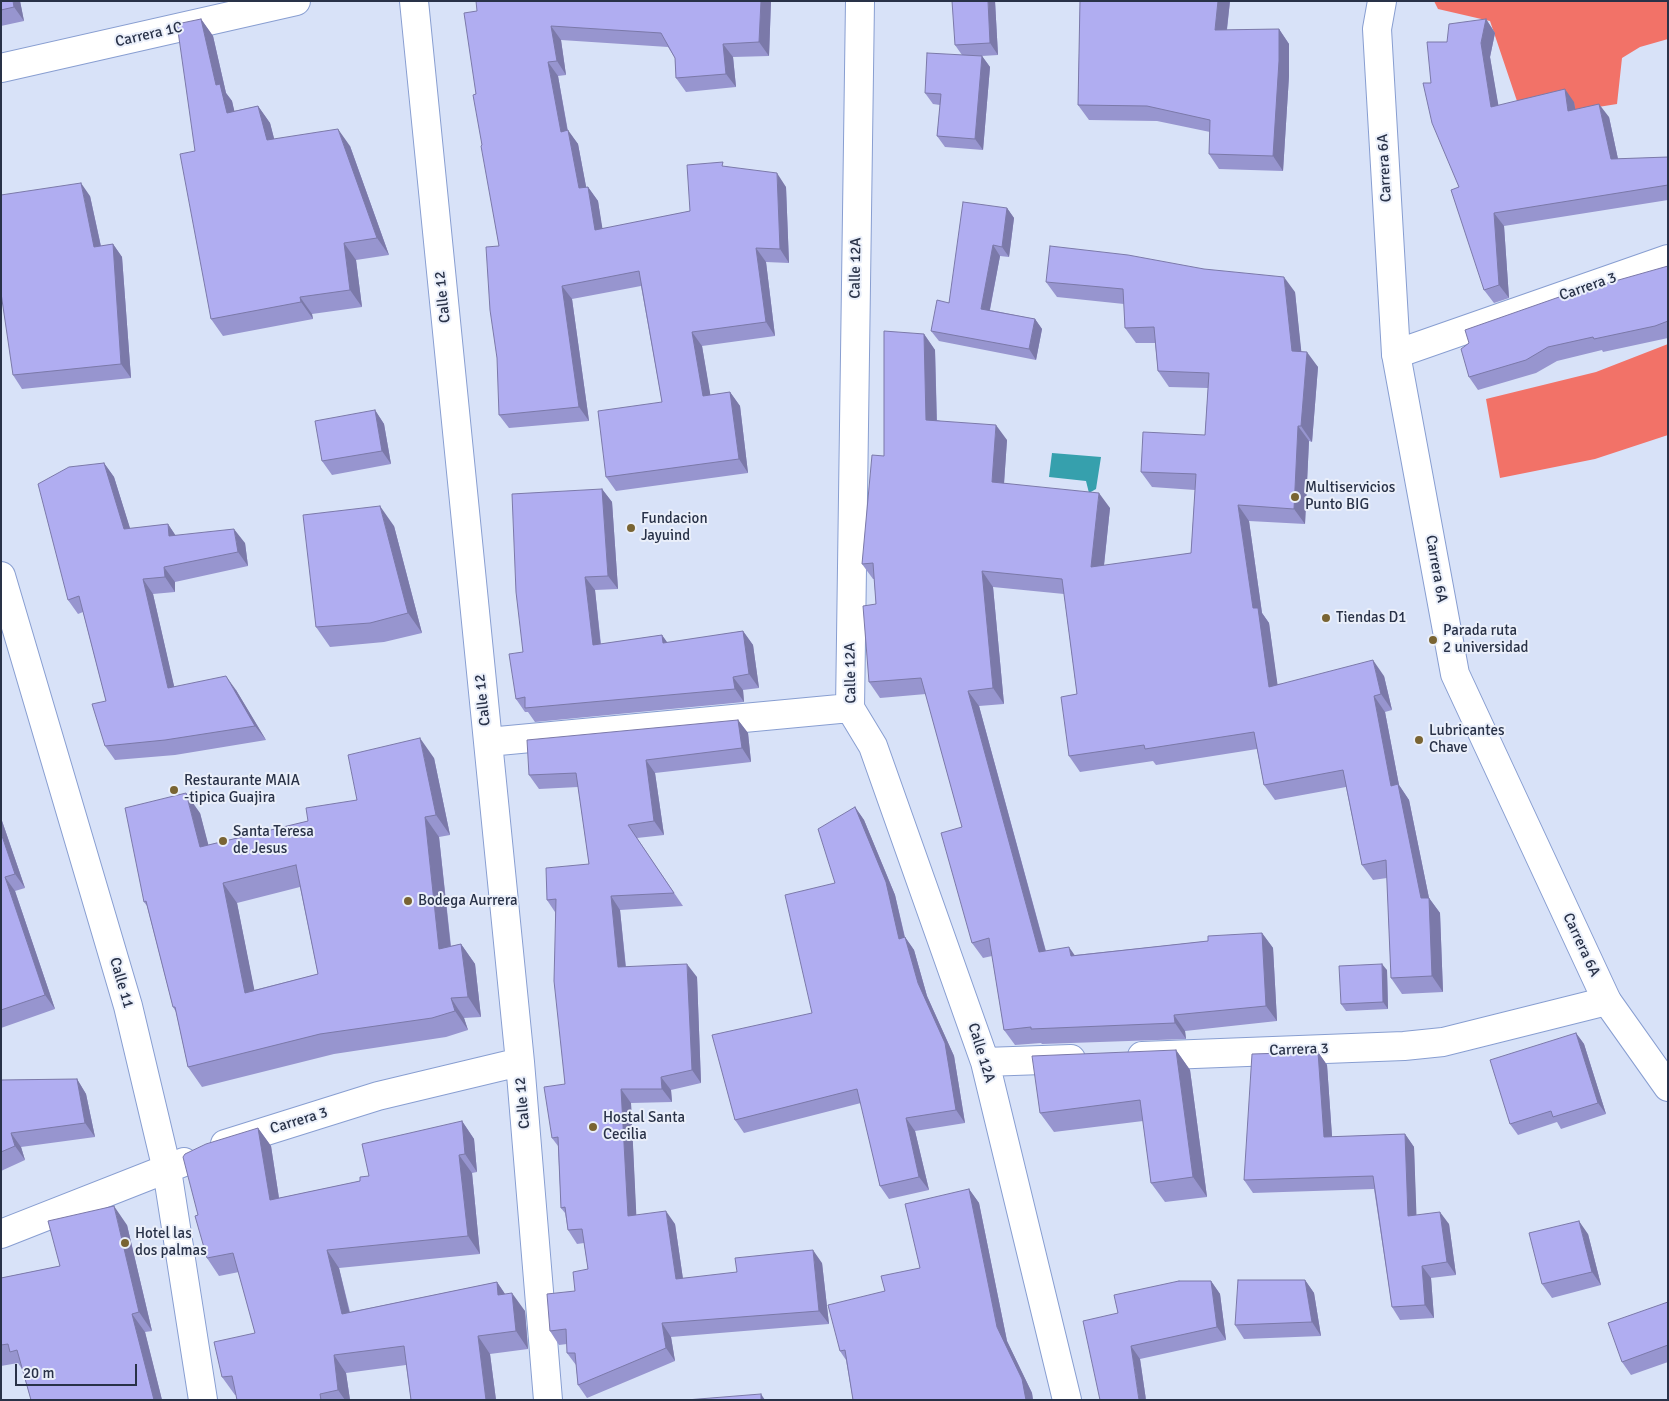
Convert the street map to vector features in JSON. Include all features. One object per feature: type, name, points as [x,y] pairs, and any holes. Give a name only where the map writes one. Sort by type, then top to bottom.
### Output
[{"type":"main road","name":"Carrera 1C","points":[[1,68],[296,1]]},
{"type":"main road","name":"Calle 12","points":[[414,1],[520,1062],[548,1400]]},
{"type":"main road","name":"Calle 12A","points":[[860,1],[850,708],[873,746],[985,1062],[1067,1400]]},
{"type":"main road","name":"Carrera 6A","points":[[1382,1],[1378,29],[1396,354],[1455,674],[1607,1001],[1668,1087]]},
{"type":"main road","name":"Carrera 3","points":[[1396,354],[1668,259]]},
{"type":"main road","name":"Calle 11","points":[[1,576],[128,1006],[167,1170],[203,1400]]},
{"type":"main road","points":[[488,742],[850,708]]},
{"type":"main road","name":"Carrera 3","points":[[985,1062],[1404,1046],[1433,1043],[1607,1001]]},
{"type":"main road","name":"Carrera 3","points":[[1,1234],[167,1170],[213,1148],[378,1096],[520,1062]]},
{"type":"shaded area","points":[[1434,1],[1668,1],[1668,39],[1640,47],[1622,58],[1617,104],[1573,111],[1521,113],[1490,21],[1438,9]]},
{"type":"shaded area","points":[[1668,344],[1668,435],[1595,459],[1500,478],[1486,399],[1596,372]]},
{"type":"water","points":[[1052,453],[1101,457],[1096,489],[1089,493],[1086,481],[1049,477]]},
{"type":"building","points":[[1,1],[13,1],[14,7],[1,10]]},
{"type":"building","points":[[476,1],[761,1],[759,42],[723,44],[726,74],[676,78],[675,58],[661,33],[551,26],[557,61],[548,62],[561,132],[568,130],[579,188],[588,187],[595,230],[690,211],[687,165],[723,162],[722,166],[777,173],[780,249],[756,248],[766,322],[692,332],[703,396],[730,392],[739,459],[606,477],[598,411],[662,402],[639,271],[562,286],[579,407],[499,415],[497,358],[490,310],[486,247],[499,246],[473,95],[476,94],[464,13],[477,11]]},
{"type":"building","points":[[952,1],[988,1],[990,43],[955,45]]},
{"type":"building","points":[[1080,1],[1218,1],[1215,30],[1279,29],[1279,61],[1273,156],[1209,154],[1210,120],[1147,106],[1078,105]]},
{"type":"building","points":[[201,19],[216,85],[220,84],[227,113],[258,106],[267,140],[338,129],[377,238],[344,243],[350,290],[300,297],[301,302],[211,319],[180,154],[195,151],[177,24]]},
{"type":"building","points":[[1486,19],[1481,43],[1491,107],[1565,89],[1568,111],[1599,104],[1611,159],[1668,157],[1668,185],[1494,213],[1499,285],[1484,290],[1451,190],[1459,187],[1432,123],[1423,83],[1431,83],[1427,42],[1447,42],[1449,24]]},
{"type":"building","points":[[927,53],[982,56],[975,139],[937,136],[941,94],[925,93]]},
{"type":"building","points":[[81,183],[94,247],[113,244],[121,364],[13,375],[1,293],[1,195]]},
{"type":"building","points":[[963,202],[1007,208],[1002,247],[993,245],[981,309],[1035,319],[1029,349],[931,331],[937,300],[949,303]]},
{"type":"building","points":[[1050,246],[1128,255],[1204,269],[1284,277],[1292,351],[1307,352],[1301,426],[1298,426],[1294,509],[1238,505],[1253,608],[1258,608],[1269,687],[1373,660],[1381,694],[1374,696],[1391,786],[1398,784],[1421,898],[1429,898],[1432,976],[1391,978],[1386,860],[1362,865],[1343,770],[1264,785],[1254,732],[1145,749],[1144,745],[1069,756],[1061,697],[1077,694],[1062,579],[982,571],[993,688],[968,691],[1039,952],[1069,947],[1071,956],[1208,941],[1208,936],[1262,933],[1266,1006],[1174,1015],[1175,1023],[1031,1029],[1031,1027],[1004,1030],[989,938],[972,943],[941,833],[962,827],[921,678],[869,682],[863,606],[876,604],[873,563],[862,564],[872,455],[884,456],[884,331],[924,334],[926,420],[996,425],[992,482],[1099,493],[1091,567],[1191,553],[1196,474],[1141,472],[1143,432],[1205,435],[1209,373],[1158,371],[1154,327],[1125,328],[1123,289],[1046,282]]},
{"type":"building","points":[[1668,266],[1668,321],[1655,326],[1548,347],[1526,360],[1469,377],[1461,349],[1469,343],[1465,330],[1562,296]]},
{"type":"building","points":[[375,410],[382,451],[322,461],[315,421]]},
{"type":"building","points":[[104,463],[124,529],[168,524],[169,536],[234,529],[238,552],[164,567],[165,577],[143,579],[168,688],[226,676],[255,726],[165,740],[105,746],[92,704],[106,701],[79,596],[68,600],[38,484],[69,467]]},
{"type":"building","points":[[602,489],[608,576],[585,577],[593,645],[662,635],[663,643],[743,631],[749,674],[733,677],[735,689],[525,708],[525,697],[516,699],[509,654],[523,652],[516,592],[512,494]]},
{"type":"building","points":[[380,506],[408,613],[370,623],[316,627],[303,515]]},
{"type":"building","points":[[738,720],[742,748],[646,760],[654,821],[628,825],[674,893],[611,896],[618,967],[687,964],[692,1070],[661,1077],[662,1089],[621,1089],[628,1216],[666,1211],[676,1279],[737,1272],[735,1258],[813,1250],[819,1311],[662,1323],[666,1348],[578,1385],[575,1353],[567,1353],[566,1329],[550,1331],[547,1294],[575,1291],[573,1272],[588,1269],[582,1229],[568,1230],[565,1207],[561,1208],[558,1137],[552,1138],[544,1087],[565,1084],[554,981],[556,899],[547,900],[546,868],[589,864],[576,773],[529,775],[527,740]]},
{"type":"building","points":[[420,738],[436,815],[425,817],[439,949],[461,944],[468,997],[451,998],[455,1011],[432,1018],[320,1034],[188,1067],[175,1007],[173,1007],[146,901],[144,902],[125,808],[186,793],[200,847],[308,821],[306,808],[357,800],[348,755]],"holes":[[[296,865],[318,974],[245,993],[223,883]]]},
{"type":"building","points":[[855,807],[886,882],[899,939],[905,937],[918,983],[945,1043],[956,1110],[906,1118],[919,1177],[880,1186],[857,1089],[735,1120],[712,1035],[812,1013],[785,895],[835,883],[818,829]]},
{"type":"building","points":[[1,833],[15,874],[5,877],[45,995],[1,1010]]},
{"type":"building","points":[[1382,964],[1383,1002],[1341,1004],[1339,966]]},
{"type":"building","points":[[1576,1033],[1598,1103],[1553,1117],[1551,1111],[1510,1124],[1490,1060]]},
{"type":"building","points":[[1176,1050],[1193,1177],[1151,1183],[1140,1100],[1040,1113],[1032,1056]]},
{"type":"building","points":[[1318,1052],[1324,1137],[1405,1134],[1408,1216],[1440,1212],[1447,1262],[1422,1266],[1425,1305],[1392,1307],[1373,1176],[1244,1180],[1252,1054]]},
{"type":"building","points":[[77,1079],[85,1123],[11,1133],[15,1146],[1,1152],[1,1080]]},
{"type":"building","points":[[462,1121],[465,1154],[459,1155],[468,1236],[327,1250],[342,1314],[497,1282],[498,1295],[512,1293],[516,1331],[478,1336],[486,1400],[411,1400],[404,1346],[334,1355],[338,1390],[320,1394],[321,1400],[237,1400],[232,1376],[222,1377],[214,1342],[255,1333],[233,1253],[207,1258],[195,1216],[198,1215],[183,1157],[185,1154],[206,1144],[258,1128],[270,1200],[360,1181],[360,1177],[369,1176],[362,1144]]},
{"type":"building","points":[[969,1189],[997,1327],[1022,1379],[1026,1400],[853,1400],[845,1350],[840,1351],[828,1305],[885,1291],[881,1276],[920,1268],[905,1204]]},
{"type":"building","points":[[114,1206],[139,1312],[132,1314],[154,1400],[31,1400],[17,1350],[10,1352],[8,1344],[1,1345],[1,1278],[60,1266],[48,1221]]},
{"type":"building","points":[[1579,1221],[1592,1272],[1542,1284],[1529,1233]]},
{"type":"building","points":[[1238,1280],[1305,1280],[1312,1322],[1235,1325]]},
{"type":"building","points":[[1179,1281],[1211,1281],[1217,1327],[1131,1346],[1139,1400],[1100,1400],[1083,1321],[1118,1313],[1114,1295]]},
{"type":"building","points":[[1668,1302],[1668,1345],[1622,1362],[1608,1323]]},
{"type":"building","points":[[761,1394],[761,1400],[686,1400]]},
{"type":"place","name":"Multiservicios Punto BIG","points":[[1295,497]]},
{"type":"place","name":"Fundacion Jayuind","points":[[631,528]]},
{"type":"place","name":"Tiendas D1","points":[[1326,618]]},
{"type":"place","name":"Parada ruta 2 universidad","points":[[1433,640]]},
{"type":"place","name":"Lubricantes Chave","points":[[1419,740]]},
{"type":"place","name":"Restaurante MAIA -tipica Guajira","points":[[174,790]]},
{"type":"place","name":"Santa Teresa de Jesus","points":[[223,841]]},
{"type":"place","name":"Bodega Aurrera","points":[[408,901]]},
{"type":"place","name":"Hostal Santa Cecilia","points":[[593,1127]]},
{"type":"place","name":"Hotel las dos palmas","points":[[125,1243]]}]
